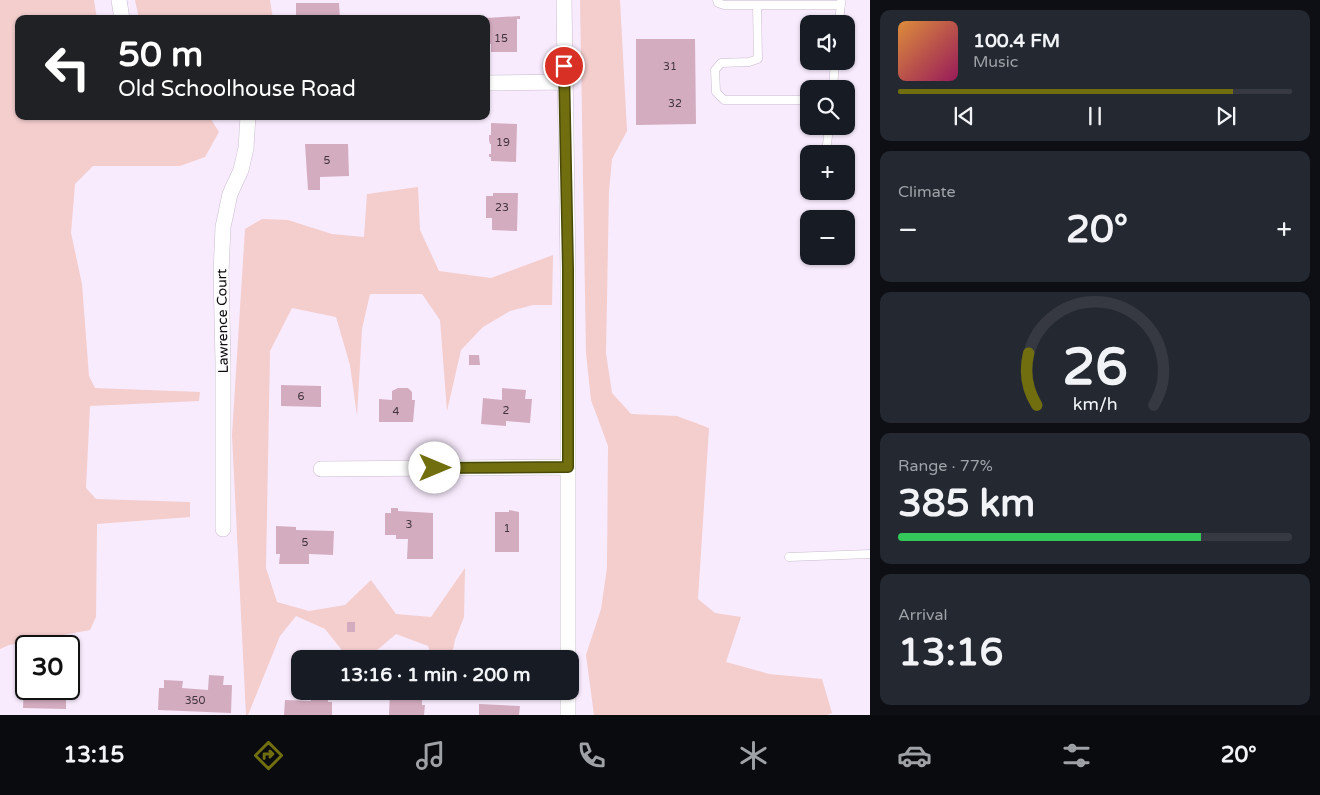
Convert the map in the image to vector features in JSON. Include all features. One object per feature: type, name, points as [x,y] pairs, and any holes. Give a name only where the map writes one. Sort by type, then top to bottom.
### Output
[{"type":"street","points":[[119,0],[121,15]]},
{"type":"street","points":[[564,0],[568,269],[568,650]]},
{"type":"street","points":[[490,83],[564,82]]},
{"type":"street","name":"Lawrence Court","points":[[223,530],[221,272],[223,227],[230,194],[241,170],[246,148],[248,120]]},
{"type":"street","points":[[321,469],[568,467]]},
{"type":"street","points":[[568,700],[568,715]]},
{"type":"lane","points":[[718,0],[718,3],[724,5],[841,2],[840,15]]},
{"type":"lane","points":[[757,5],[758,60],[722,63],[715,70],[716,92],[724,100],[800,100]]},
{"type":"lane","points":[[827,145],[828,135]]},
{"type":"lane","points":[[789,557],[870,554]]},
{"type":"shaded area","points":[[0,0],[94,0],[96,15],[15,15],[15,120],[212,120],[219,132],[205,157],[180,166],[93,166],[75,184],[71,233],[82,284],[89,376],[95,388],[200,392],[199,401],[90,406],[86,488],[96,499],[190,502],[190,517],[97,524],[96,617],[90,630],[63,635],[15,635],[15,644],[0,649]]},
{"type":"shaded area","points":[[135,0],[270,0],[272,15],[138,15]]},
{"type":"shaded area","points":[[580,0],[620,0],[627,131],[612,159],[609,191],[606,353],[612,393],[631,414],[677,416],[709,428],[698,599],[715,613],[741,617],[726,662],[769,674],[822,679],[832,713],[827,715],[594,715],[586,655],[601,609],[607,568],[608,446],[591,400],[586,353]]},
{"type":"shaded area","points":[[418,187],[420,230],[439,271],[491,278],[553,255],[552,305],[533,305],[510,311],[483,327],[461,350],[447,411],[440,320],[422,294],[370,294],[362,329],[357,416],[350,365],[336,317],[292,308],[270,351],[266,568],[277,602],[309,611],[345,605],[371,580],[396,614],[431,617],[465,568],[464,617],[453,650],[430,650],[428,646],[396,634],[377,650],[342,650],[325,629],[296,616],[280,636],[248,715],[246,715],[232,435],[245,229],[262,219],[288,220],[332,234],[364,237],[367,194]]},
{"type":"building","points":[[296,3],[339,3],[340,15],[296,15]]},
{"type":"building","points":[[520,16],[520,19],[517,19],[517,52],[491,52],[490,18]]},
{"type":"building","points":[[636,39],[695,39],[696,124],[636,125]]},
{"type":"building","points":[[491,123],[517,124],[516,162],[491,161],[491,157],[489,157],[489,154],[491,154],[491,144],[489,135],[491,135]]},
{"type":"building","points":[[305,144],[348,144],[349,176],[320,177],[320,190],[308,190]]},
{"type":"building","points":[[493,193],[518,193],[517,231],[492,230],[492,218],[486,218],[486,196],[493,196]]},
{"type":"building","points":[[469,355],[479,355],[480,365],[469,365]]},
{"type":"building","points":[[281,385],[321,386],[321,407],[281,406]]},
{"type":"building","points":[[398,388],[408,388],[412,392],[412,400],[415,400],[413,422],[379,422],[379,399],[392,400],[392,391]]},
{"type":"building","points":[[502,388],[526,390],[525,399],[532,399],[530,423],[506,421],[506,426],[481,424],[483,398],[502,400]]},
{"type":"building","points":[[391,508],[398,508],[398,511],[433,513],[433,559],[407,559],[408,539],[396,539],[396,535],[385,535],[385,513],[391,513]]},
{"type":"building","points":[[509,510],[519,512],[519,552],[495,552],[495,512],[509,512]]},
{"type":"building","points":[[276,526],[296,527],[296,530],[334,531],[333,555],[309,554],[309,564],[279,564],[280,554],[276,554]]},
{"type":"building","points":[[347,622],[355,622],[355,632],[347,632]]},
{"type":"building","points":[[209,675],[224,676],[223,685],[232,685],[231,713],[158,710],[159,688],[164,688],[164,680],[183,681],[182,688],[208,690]]},
{"type":"building","points":[[23,700],[66,700],[66,709],[23,708]]},
{"type":"building","points":[[285,700],[328,700],[328,702],[332,702],[332,715],[284,715]]},
{"type":"building","points":[[390,700],[422,700],[422,705],[425,705],[424,715],[389,715]]},
{"type":"building","points":[[479,704],[520,706],[519,715],[479,715]]},
{"type":"route","points":[[435,468],[568,467],[568,269],[564,66]]}]
